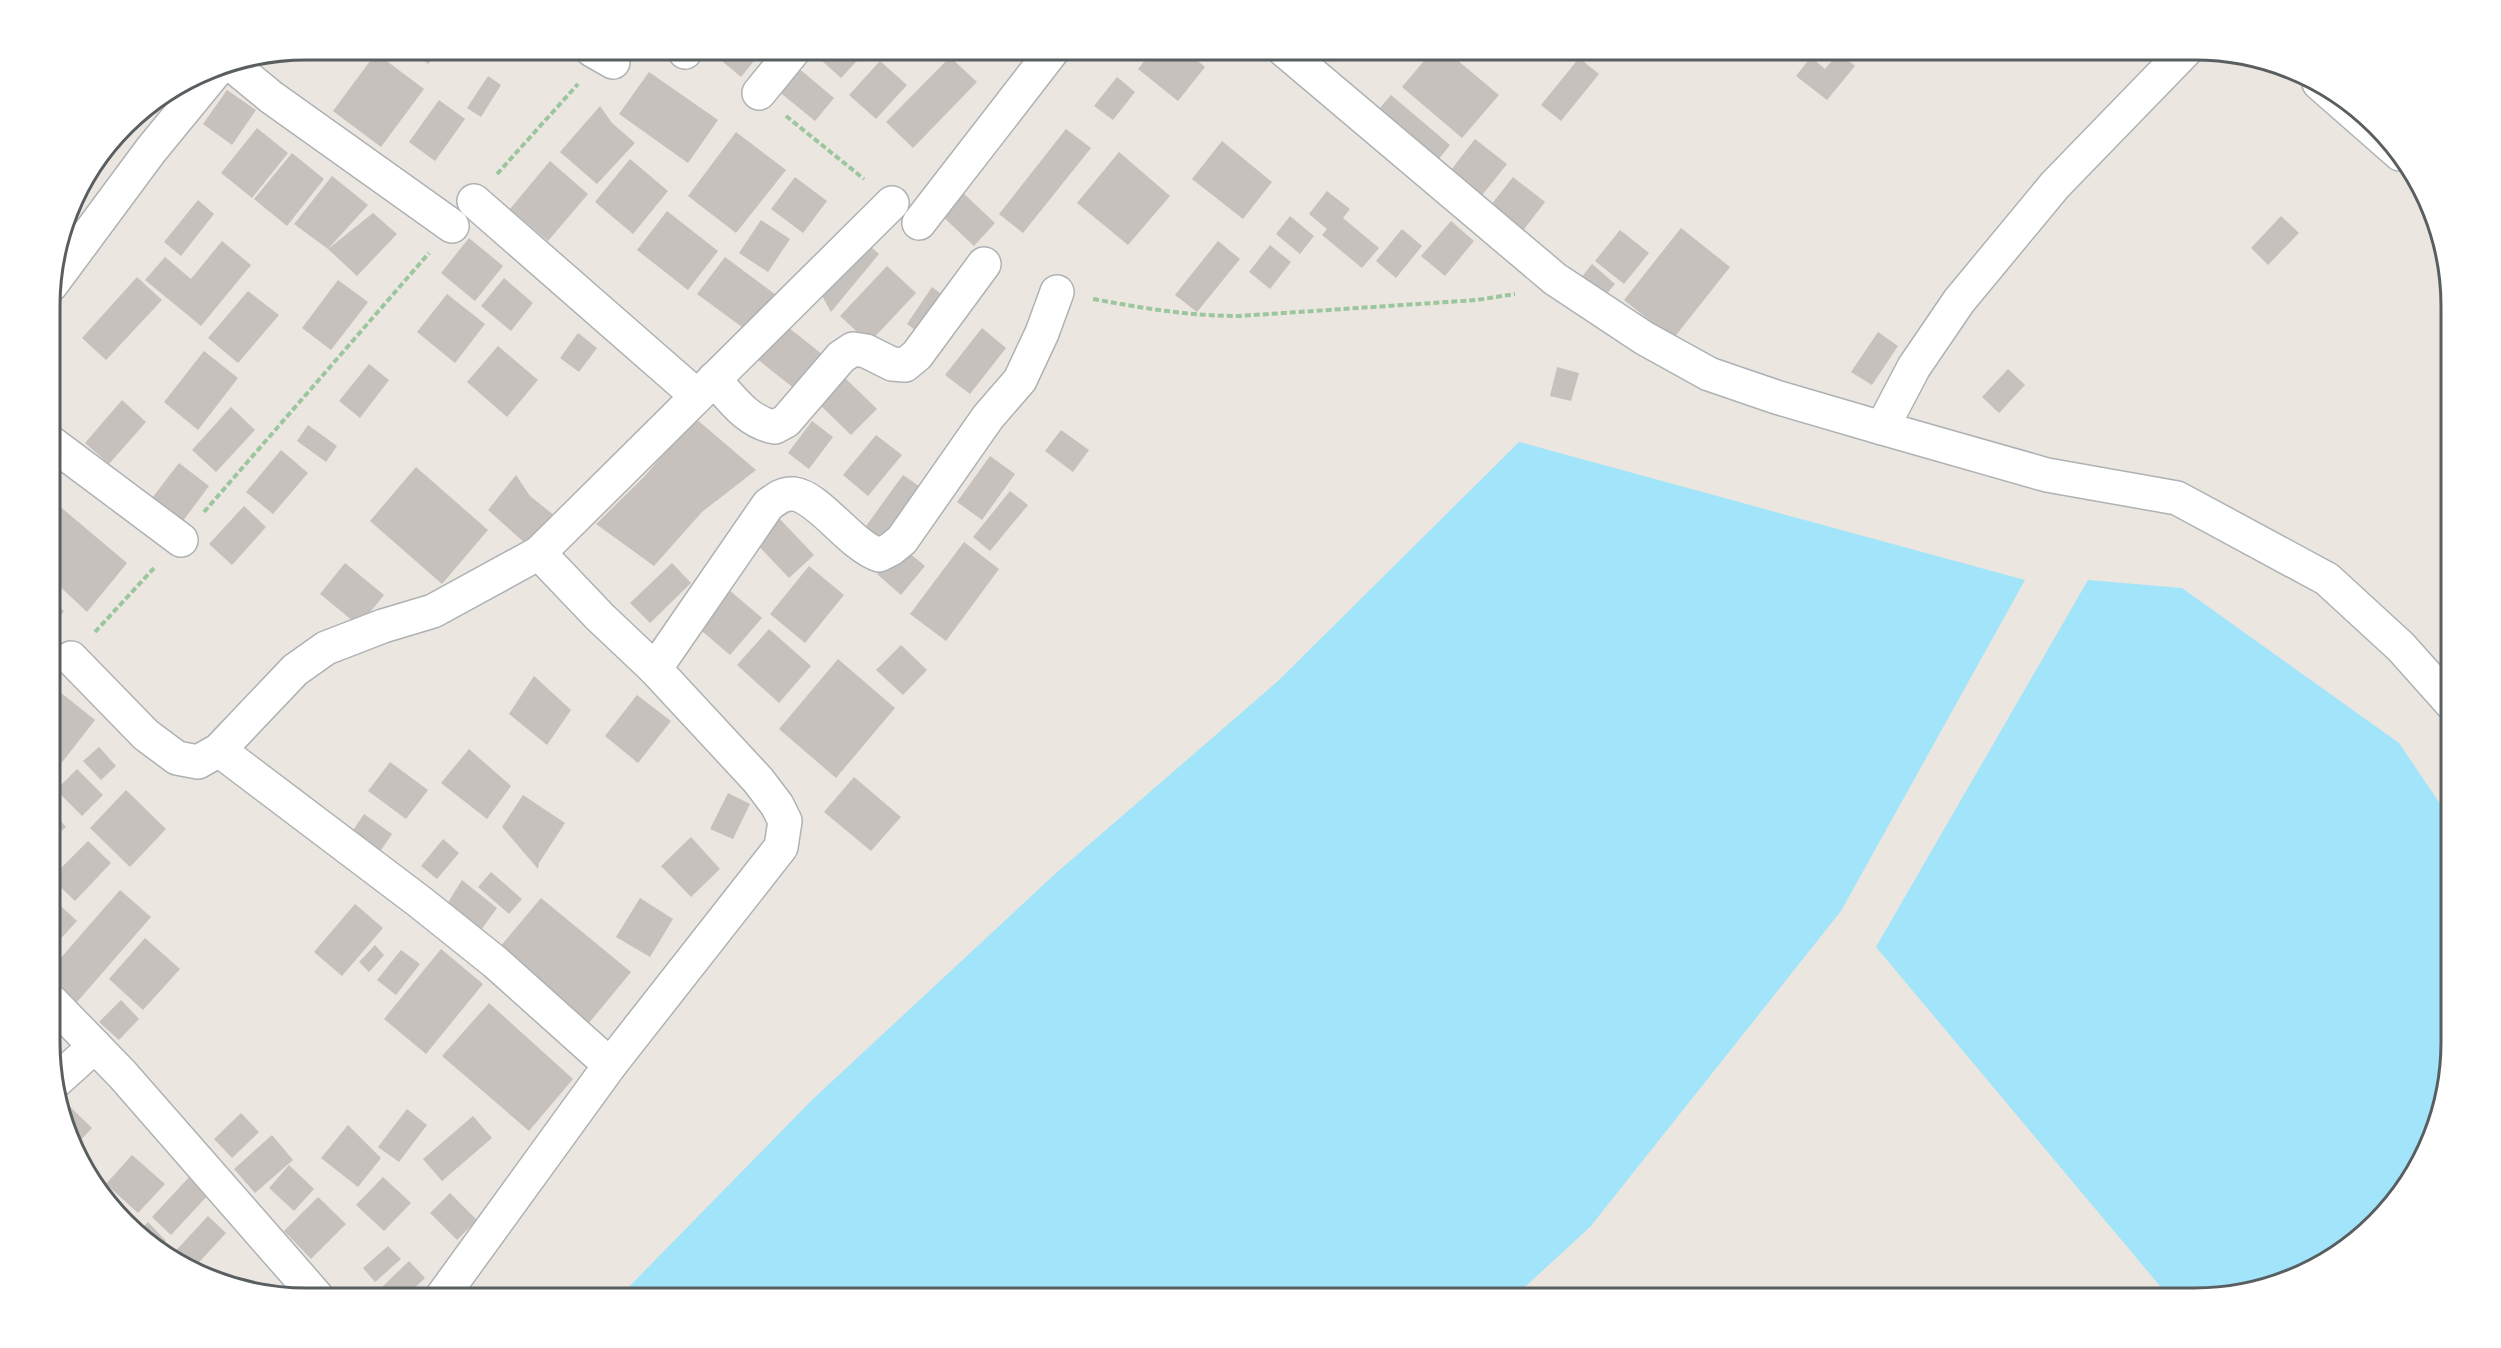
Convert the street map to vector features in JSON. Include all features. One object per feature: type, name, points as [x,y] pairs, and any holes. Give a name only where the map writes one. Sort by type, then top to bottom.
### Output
[{"type":"street","points":[[759,93],[786,60]]},
{"type":"street","points":[[919,223],[1045,60]]},
{"type":"street","points":[[1296,60],[1555,279],[1644,338],[1709,374],[1776,398],[2048,475],[2177,498],[2327,579],[2401,647],[2441,692]]},
{"type":"street","points":[[1882,428],[1914,367],[1959,301],[2055,185],[2176,60]]},
{"type":"street","points":[[238,69],[271,97],[452,226]]},
{"type":"street","points":[[63,269],[151,150],[208,81]]},
{"type":"street","points":[[474,201],[706,387],[762,424],[775,427],[786,421],[841,357],[853,350],[866,351],[892,364],[905,365],[917,355],[984,264]]},
{"type":"street","points":[[71,658],[146,735],[177,758],[198,762],[219,750],[295,670],[326,648],[383,626],[433,611],[539,553],[892,203]]},
{"type":"street","points":[[655,669],[768,506],[781,496],[796,494],[813,504],[866,550],[879,555],[896,544],[988,417],[1020,380],[1042,333],[1057,292]]},
{"type":"street","points":[[60,449],[181,540]]},
{"type":"street","points":[[448,1288],[609,1065],[781,847],[785,821],[777,805],[758,780],[655,669],[600,617],[539,553]]},
{"type":"street","points":[[219,750],[420,902],[495,962],[609,1065]]},
{"type":"street","points":[[60,1010],[122,1074],[308,1288]]},
{"type":"street","points":[[62,1076],[95,1046]]},
{"type":"path","points":[[474,201],[599,60]]},
{"type":"path","points":[[759,93],[892,203]]},
{"type":"path","points":[[71,658],[181,540],[452,226]]},
{"type":"path","points":[[1057,292],[1156,311],[1200,316],[1239,316],[1477,300],[1512,295],[1555,279]]},
{"type":"water","points":[[1519,442],[2025,580],[1841,911],[1590,1227],[1524,1288],[628,1288],[812,1100],[1055,874],[1277,682]]},
{"type":"water","points":[[2088,580],[2182,588],[2399,743],[2441,805],[2441,1042],[2439,1074],[2428,1121],[2416,1151],[2400,1179],[2369,1216],[2332,1247],[2304,1263],[2259,1280],[2227,1286],[2162,1288],[1876,947]]},
{"type":"building","points":[[371,60],[385,60],[424,89],[381,147],[333,111]]},
{"type":"building","points":[[721,60],[755,60],[741,77]]},
{"type":"building","points":[[821,60],[858,60],[841,78]]},
{"type":"building","points":[[947,60],[953,60],[977,82],[913,148],[886,122]]},
{"type":"building","points":[[1145,60],[1196,60],[1205,67],[1178,101],[1138,69]]},
{"type":"building","points":[[1425,60],[1457,60],[1499,95],[1462,138],[1402,87]]},
{"type":"building","points":[[1577,60],[1582,60],[1599,74],[1561,121],[1541,105]]},
{"type":"building","points":[[1809,60],[1814,60],[1825,69],[1833,60],[1848,60],[1855,66],[1827,100],[1796,76]]},
{"type":"building","points":[[880,61],[907,85],[876,119],[849,95]]},
{"type":"building","points":[[797,67],[834,98],[815,121],[777,90]]},
{"type":"building","points":[[649,72],[718,120],[688,163],[619,114]]},
{"type":"building","points":[[488,76],[501,85],[481,117],[467,108]]},
{"type":"building","points":[[1117,77],[1135,92],[1113,120],[1094,106]]},
{"type":"building","points":[[227,90],[256,110],[232,145],[203,124]]},
{"type":"building","points":[[1391,95],[1450,145],[1434,165],[1374,115]]},
{"type":"building","points":[[439,100],[465,119],[435,161],[409,142]]},
{"type":"building","points":[[600,106],[612,123],[635,143],[597,184],[560,152]]},
{"type":"building","points":[[257,128],[288,153],[252,198],[221,173]]},
{"type":"building","points":[[1066,129],[1091,148],[1023,233],[999,214]]},
{"type":"building","points":[[736,132],[786,170],[736,233],[688,196]]},
{"type":"building","points":[[1475,139],[1507,164],[1475,204],[1444,179]]},
{"type":"building","points":[[1222,141],[1272,182],[1243,219],[1192,179]]},
{"type":"building","points":[[1119,152],[1170,196],[1128,245],[1077,203]]},
{"type":"building","points":[[292,153],[324,179],[287,226],[254,199]]},
{"type":"building","points":[[630,159],[668,191],[633,234],[595,202]]},
{"type":"building","points":[[550,161],[588,194],[548,241],[510,209]]},
{"type":"building","points":[[332,176],[368,205],[328,249],[294,224]]},
{"type":"building","points":[[795,177],[827,201],[803,233],[771,209]]},
{"type":"building","points":[[1513,177],[1545,202],[1515,241],[1483,215]]},
{"type":"building","points":[[960,190],[995,223],[974,246],[939,213]]},
{"type":"building","points":[[1327,191],[1350,209],[1343,218],[1379,248],[1362,268],[1322,235],[1327,229],[1309,214]]},
{"type":"building","points":[[198,200],[214,214],[181,256],[164,242]]},
{"type":"building","points":[[667,211],[718,251],[688,290],[637,250]]},
{"type":"building","points":[[373,213],[397,234],[357,276],[328,249]]},
{"type":"building","points":[[1290,216],[1314,236],[1300,254],[1276,234]]},
{"type":"building","points":[[2281,216],[2299,233],[2268,265],[2251,248]]},
{"type":"building","points":[[761,220],[790,239],[768,272],[739,253]]},
{"type":"building","points":[[1451,221],[1474,241],[1445,276],[1421,256]]},
{"type":"building","points":[[1681,228],[1730,267],[1673,339],[1624,300]]},
{"type":"building","points":[[1402,229],[1422,246],[1396,278],[1376,261]]},
{"type":"building","points":[[1620,230],[1649,253],[1624,284],[1595,261]]},
{"type":"building","points":[[469,238],[503,266],[475,301],[441,273]]},
{"type":"building","points":[[863,240],[879,254],[831,312],[816,285]]},
{"type":"building","points":[[222,241],[251,265],[201,326],[145,280],[165,257],[191,279]]},
{"type":"building","points":[[1218,241],[1240,259],[1197,312],[1175,295]]},
{"type":"building","points":[[1270,245],[1291,262],[1270,289],[1249,272]]},
{"type":"building","points":[[725,257],[776,295],[746,330],[697,294]]},
{"type":"building","points":[[1592,264],[1615,284],[1600,302],[1577,283]]},
{"type":"building","points":[[887,266],[916,293],[869,343],[840,316]]},
{"type":"building","points":[[137,277],[162,300],[106,360],[82,338]]},
{"type":"building","points":[[504,278],[533,303],[511,331],[481,306]]},
{"type":"building","points":[[338,280],[368,302],[331,350],[302,328]]},
{"type":"building","points":[[932,287],[948,299],[922,335],[907,324]]},
{"type":"building","points":[[248,291],[279,315],[238,363],[208,338]]},
{"type":"building","points":[[447,294],[485,324],[455,363],[417,332]]},
{"type":"building","points":[[784,324],[827,358],[800,393],[757,359]]},
{"type":"building","points":[[982,328],[1006,348],[970,394],[945,375]]},
{"type":"building","points":[[1878,332],[1898,346],[1872,385],[1851,372]]},
{"type":"building","points":[[578,333],[597,348],[579,372],[560,358]]},
{"type":"building","points":[[498,346],[538,380],[507,417],[467,382]]},
{"type":"building","points":[[204,351],[238,378],[198,430],[164,402]]},
{"type":"building","points":[[369,364],[389,380],[360,418],[339,401]]},
{"type":"building","points":[[1557,367],[1579,373],[1571,401],[1550,396]]},
{"type":"building","points":[[2008,369],[2025,385],[1999,413],[1982,397]]},
{"type":"building","points":[[844,377],[877,409],[851,435],[818,403]]},
{"type":"building","points":[[122,400],[146,422],[109,464],[85,443]]},
{"type":"building","points":[[231,407],[255,430],[216,472],[192,450]]},
{"type":"building","points":[[695,418],[756,470],[702,512],[654,566],[596,524],[643,478]]},
{"type":"building","points":[[812,421],[833,437],[809,469],[788,453]]},
{"type":"building","points":[[308,425],[337,446],[326,462],[297,441]]},
{"type":"building","points":[[1061,430],[1089,450],[1073,472],[1045,451]]},
{"type":"building","points":[[876,435],[902,455],[868,496],[843,475]]},
{"type":"building","points":[[281,450],[308,473],[273,514],[246,492]]},
{"type":"building","points":[[990,456],[1015,474],[982,520],[957,502]]},
{"type":"building","points":[[179,463],[209,486],[180,525],[149,502]]},
{"type":"building","points":[[416,467],[488,530],[442,584],[370,521]]},
{"type":"building","points":[[516,475],[530,496],[555,516],[527,545],[488,510]]},
{"type":"building","points":[[903,475],[919,486],[877,544],[861,533]]},
{"type":"building","points":[[1010,491],[1028,505],[990,551],[973,537]]},
{"type":"building","points":[[244,506],[266,527],[232,565],[209,544]]},
{"type":"building","points":[[60,507],[127,563],[87,612],[60,586]]},
{"type":"building","points":[[778,517],[814,555],[789,578],[754,541]]},
{"type":"building","points":[[964,542],[999,569],[946,641],[910,614]]},
{"type":"building","points":[[901,546],[925,566],[901,595],[877,574]]},
{"type":"building","points":[[345,563],[384,595],[359,626],[320,594]]},
{"type":"building","points":[[672,563],[691,583],[650,623],[630,603]]},
{"type":"building","points":[[809,566],[844,595],[805,643],[770,614]]},
{"type":"building","points":[[728,589],[762,618],[730,655],[696,626]]},
{"type":"building","points":[[769,629],[811,666],[779,703],[737,665]]},
{"type":"building","points":[[901,645],[927,670],[903,695],[876,670]]},
{"type":"building","points":[[838,659],[895,708],[836,778],[779,729]]},
{"type":"building","points":[[534,676],[571,710],[547,745],[509,714]]},
{"type":"building","points":[[60,692],[95,720],[60,765]]},
{"type":"building","points":[[637,695],[671,721],[638,763],[605,736]]},
{"type":"building","points":[[99,747],[116,766],[101,780],[83,761]]},
{"type":"building","points":[[469,749],[511,786],[487,819],[441,783]]},
{"type":"building","points":[[390,762],[428,790],[406,819],[368,791]]},
{"type":"building","points":[[77,769],[103,795],[82,816],[60,794],[60,786]]},
{"type":"building","points":[[854,777],[901,817],[871,851],[824,812]]},
{"type":"building","points":[[126,790],[166,829],[130,867],[90,828]]},
{"type":"building","points":[[728,793],[750,804],[733,839],[710,829]]},
{"type":"building","points":[[523,795],[565,823],[539,863],[538,869],[502,827]]},
{"type":"building","points":[[364,814],[392,834],[375,859],[347,839]]},
{"type":"building","points":[[60,820],[66,827],[60,832]]},
{"type":"building","points":[[691,837],[720,869],[691,897],[661,866]]},
{"type":"building","points":[[443,839],[459,853],[437,879],[421,866]]},
{"type":"building","points":[[88,841],[111,863],[75,901],[60,887],[60,869]]},
{"type":"building","points":[[491,872],[522,899],[509,914],[478,887]]},
{"type":"building","points":[[462,880],[497,908],[476,937],[442,912]]},
{"type":"building","points":[[120,890],[151,917],[77,1002],[60,987],[60,959]]},
{"type":"building","points":[[541,898],[631,972],[589,1023],[499,948]]},
{"type":"building","points":[[640,898],[673,919],[650,957],[616,937]]},
{"type":"building","points":[[355,904],[383,928],[342,976],[314,952]]},
{"type":"building","points":[[60,905],[77,921],[60,939]]},
{"type":"building","points":[[145,938],[180,969],[143,1010],[109,979]]},
{"type":"building","points":[[375,945],[384,955],[369,972],[359,962]]},
{"type":"building","points":[[441,949],[483,984],[426,1054],[384,1019]]},
{"type":"building","points":[[401,950],[420,964],[396,995],[377,980]]},
{"type":"building","points":[[121,1000],[139,1019],[119,1040],[99,1022]]},
{"type":"building","points":[[489,1003],[573,1079],[529,1131],[442,1056]]},
{"type":"building","points":[[68,1105],[92,1128],[81,1140]]},
{"type":"building","points":[[407,1109],[427,1125],[399,1162],[378,1147]]},
{"type":"building","points":[[241,1113],[259,1132],[232,1158],[214,1139]]},
{"type":"building","points":[[473,1116],[492,1138],[442,1181],[423,1159]]},
{"type":"building","points":[[348,1125],[381,1158],[358,1187],[321,1158]]},
{"type":"building","points":[[272,1135],[293,1160],[255,1193],[234,1169]]},
{"type":"building","points":[[132,1155],[165,1184],[138,1213],[106,1184]]},
{"type":"building","points":[[289,1165],[314,1189],[294,1211],[269,1188]]},
{"type":"building","points":[[191,1175],[210,1193],[171,1235],[152,1217]]},
{"type":"building","points":[[383,1177],[411,1203],[384,1231],[356,1205]]},
{"type":"building","points":[[450,1193],[477,1220],[457,1240],[430,1213]]},
{"type":"building","points":[[318,1197],[346,1224],[311,1259],[284,1231]]},
{"type":"building","points":[[208,1216],[226,1233],[198,1263],[176,1251]]},
{"type":"building","points":[[148,1222],[166,1241],[164,1243],[143,1227]]},
{"type":"building","points":[[388,1246],[401,1259],[375,1282],[363,1268]]},
{"type":"building","points":[[409,1261],[425,1278],[414,1288],[381,1288]]}]
